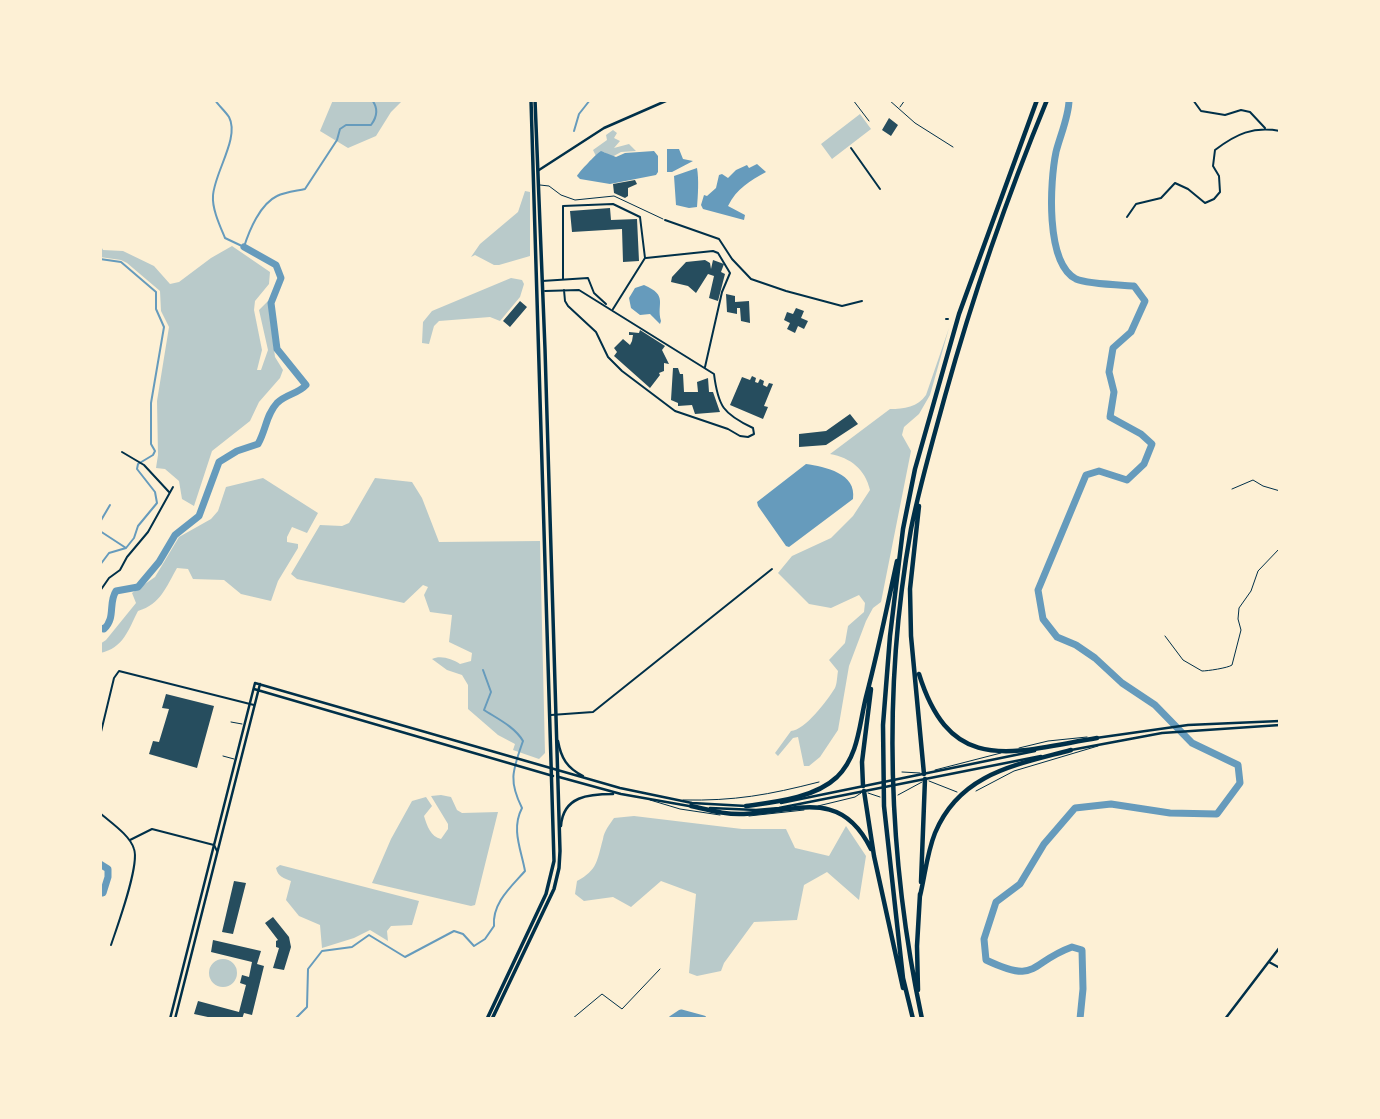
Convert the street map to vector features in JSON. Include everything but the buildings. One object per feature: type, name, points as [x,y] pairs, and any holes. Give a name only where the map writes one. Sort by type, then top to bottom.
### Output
[{"type":"highway","points":[[746,806],[817,790],[846,766],[856,747],[915,469],[960,314],[1037,100]]},
{"type":"highway","points":[[922,1019],[913,974],[893,805],[892,725],[897,637],[911,531],[920,484],[967,316],[998,224],[1046,100]]},
{"type":"highway","points":[[919,1002],[917,946],[925,777],[911,636],[910,589],[920,484]]},
{"type":"highway","points":[[906,512],[890,636],[883,726],[884,806],[903,978],[913,1019]]},
{"type":"highway","points":[[915,662],[928,702],[946,728],[965,743],[1007,751],[1097,738]]},
{"type":"highway","points":[[875,664],[862,762],[864,789],[896,966],[913,1019]]},
{"type":"highway","points":[[920,896],[936,832],[950,808],[962,795],[991,774],[1016,764],[1071,750]]},
{"type":"highway","points":[[691,806],[720,813],[740,814],[817,806],[835,811],[851,820],[863,834],[874,856]]},
{"type":"main road","points":[[533,100],[539,171],[537,185]]},
{"type":"main road","points":[[533,100],[554,861],[535,925]]},
{"type":"main road","points":[[492,1019],[554,890],[559,868],[558,738],[540,291]]},
{"type":"main road","points":[[487,1019],[525,946]]},
{"type":"street","points":[[535,175],[604,128],[668,100]]},
{"type":"street","points":[[1193,100],[1201,111],[1226,114],[1241,110],[1250,112],[1266,128]]},
{"type":"street","points":[[1127,217],[1136,204],[1161,198],[1175,183],[1188,189],[1205,203],[1214,199],[1220,192],[1219,176],[1213,166],[1215,150],[1235,135],[1250,130],[1266,128],[1280,131]]},
{"type":"street","points":[[851,148],[880,189]]},
{"type":"street","points":[[563,279],[563,206],[613,204],[640,216],[645,258],[612,309]]},
{"type":"street","points":[[665,220],[719,239],[751,279],[842,306],[862,301]]},
{"type":"street","points":[[645,258],[713,251],[718,253],[726,264],[730,273],[722,292],[704,369]]},
{"type":"street","points":[[540,281],[588,278],[594,293],[612,309]]},
{"type":"street","points":[[540,291],[564,290],[579,290],[714,374],[718,402],[727,412],[754,428],[754,434],[748,437],[740,436],[728,429],[692,419],[654,396],[608,357],[596,332],[568,306],[564,290]]},
{"type":"street","points":[[122,452],[144,466],[170,493]]},
{"type":"street","points":[[100,591],[109,578],[120,570],[155,521],[173,487]]},
{"type":"street","points":[[550,715],[593,712],[772,569]]},
{"type":"street","points":[[100,736],[114,678],[119,671],[255,706]]},
{"type":"street","points":[[173,1019],[255,683],[558,771],[676,800],[719,806],[746,806],[791,802],[864,789]]},
{"type":"street","points":[[173,1019],[260,684]]},
{"type":"street","points":[[254,689],[621,794],[691,806],[756,810],[1188,725],[1280,723]]},
{"type":"street","points":[[925,777],[1097,738],[1162,730],[1280,723]]},
{"type":"street","points":[[558,738],[566,765],[592,780]]},
{"type":"street","points":[[484,755],[485,750]]},
{"type":"street","points":[[560,832],[563,813],[574,800],[587,795],[621,794]]},
{"type":"street","points":[[100,813],[129,840],[136,854],[111,945]]},
{"type":"street","points":[[129,840],[152,829],[214,845]]},
{"type":"street","points":[[214,845],[217,852]]},
{"type":"street","points":[[1225,1019],[1280,947]]},
{"type":"street","points":[[1269,961],[1280,968]]},
{"type":"lane","points":[[853,100],[869,121]]},
{"type":"lane","points":[[889,100],[915,123],[953,147]]},
{"type":"lane","points":[[899,108],[905,100]]},
{"type":"lane","points":[[537,185],[549,186],[561,195],[575,200],[614,196],[665,220]]},
{"type":"lane","points":[[1232,489],[1253,480],[1280,491]]},
{"type":"lane","points":[[1165,636],[1183,660],[1202,671],[1213,668],[1227,669],[1232,665],[1241,630],[1238,619],[1240,608],[1251,591],[1258,571],[1280,548]]},
{"type":"lane","points":[[231,722],[244,725]]},
{"type":"lane","points":[[976,791],[1014,771],[1114,741]]},
{"type":"lane","points":[[641,797],[680,809],[737,816],[781,813],[855,797],[864,789],[876,797],[900,795],[925,777],[1007,751]]},
{"type":"lane","points":[[222,756],[236,760]]},
{"type":"lane","points":[[902,772],[925,777],[957,792]]},
{"type":"lane","points":[[676,800],[723,801],[766,796],[818,782]]},
{"type":"lane","points":[[572,1019],[602,994],[622,1009],[660,969]]},
{"type":"shaded area","points":[[333,100],[403,100],[391,112],[376,136],[348,148],[320,131]]},
{"type":"shaded area","points":[[860,114],[871,129],[832,159],[821,144]]},
{"type":"shaded area","points":[[613,130],[617,133],[614,138],[620,141],[614,148],[629,144],[636,151],[621,152],[612,157],[604,152],[596,156],[593,150],[607,140],[606,135]]},
{"type":"shaded area","points":[[525,191],[530,192],[530,256],[499,265],[475,255],[471,257],[480,244],[518,212]]},
{"type":"shaded area","points":[[100,244],[103,250],[123,251],[154,266],[170,284],[179,282],[232,246],[270,272],[269,284],[255,301],[254,310],[262,350],[257,370],[261,370],[268,350],[259,310],[268,301],[275,357],[283,370],[280,378],[259,402],[250,421],[212,451],[194,506],[182,499],[179,481],[165,469],[156,468],[157,401],[169,327],[161,311],[160,291],[127,263],[100,257]]},
{"type":"shaded area","points":[[511,278],[522,280],[524,284],[520,297],[500,321],[490,317],[439,321],[434,326],[429,344],[422,343],[423,322],[432,311]]},
{"type":"shaded area","points":[[949,328],[930,395],[919,414],[904,427],[902,435],[911,451],[881,602],[873,608],[866,621],[849,666],[838,730],[820,757],[809,766],[804,766],[798,737],[793,738],[778,756],[775,753],[791,731],[803,726],[835,688],[838,671],[829,660],[845,643],[848,626],[864,612],[865,603],[859,595],[831,608],[809,604],[778,573],[792,556],[831,538],[853,516],[870,490],[868,483],[856,466],[844,458],[830,454],[890,409],[910,407],[923,399]]},
{"type":"shaded area","points":[[263,478],[318,513],[307,533],[292,527],[287,542],[298,544],[298,548],[278,581],[271,601],[241,594],[224,580],[193,579],[188,569],[177,568],[158,599],[138,611],[120,643],[100,653],[100,644],[136,603],[132,593],[155,577],[179,537],[211,519],[218,511],[226,487]]},
{"type":"shaded area","points":[[375,478],[412,482],[422,498],[439,542],[540,541],[545,753],[539,759],[513,750],[515,744],[498,735],[468,709],[468,685],[462,675],[447,670],[432,659],[446,658],[460,664],[471,661],[472,653],[449,642],[452,615],[430,612],[424,595],[428,587],[423,585],[404,603],[297,579],[291,574],[320,525],[342,526],[349,523]]},
{"type":"shaded area","points":[[431,796],[451,797],[457,810],[462,813],[498,812],[475,905],[372,883],[391,839],[412,801],[426,797],[432,806],[424,816],[432,833],[441,839],[448,829],[448,824]]},
{"type":"shaded area","points":[[634,816],[742,829],[786,829],[795,848],[829,856],[846,826],[866,856],[859,900],[827,872],[804,885],[797,920],[754,922],[721,971],[697,976],[689,973],[696,894],[661,881],[631,907],[613,897],[584,901],[575,894],[577,881],[596,864],[605,833],[614,818]]},
{"type":"shaded area","points":[[280,865],[419,901],[412,925],[391,926],[387,931],[388,941],[370,930],[322,948],[320,925],[299,916],[286,900],[291,881],[278,873],[276,868]]},
{"type":"shaded area","points":[[223,959],[233,963],[237,973],[233,983],[223,987],[213,983],[209,973],[213,963]]},
{"type":"water","points":[[667,149],[679,149],[683,159],[693,161],[667,172]]},
{"type":"water","points":[[601,151],[616,157],[625,153],[654,151],[658,156],[658,172],[656,175],[610,184],[580,179],[578,174]]},
{"type":"water","points":[[757,164],[766,172],[740,190],[728,206],[745,215],[744,220],[703,209],[701,205],[704,195],[707,196],[716,188],[719,175],[728,178],[736,170]]},
{"type":"water","points":[[697,168],[697,207],[676,205],[674,176]]},
{"type":"water","points":[[644,285],[659,296],[660,324],[650,314],[640,315],[631,308],[629,298],[635,288]]},
{"type":"water","points":[[806,464],[822,467],[845,477],[853,490],[853,499],[789,547],[757,502]]},
{"type":"waterway","points":[[215,100],[232,125],[229,145],[214,187],[214,206],[225,238],[244,247],[256,218],[265,205],[283,193],[305,189],[337,140],[340,129],[346,125],[371,125],[376,113],[372,100]]},
{"type":"waterway","points":[[574,131],[579,114],[590,100]]},
{"type":"waterway","points":[[1069,100],[1068,113],[1056,152],[1052,182],[1054,239],[1066,270],[1076,279],[1134,286],[1145,301],[1131,332],[1113,348],[1109,372],[1114,392],[1110,417],[1141,434],[1152,444],[1144,464],[1127,480],[1099,471],[1086,475],[1038,590],[1043,619],[1057,637],[1076,645],[1095,658],[1122,683],[1155,705],[1192,743],[1238,765],[1240,783],[1217,814],[1170,813],[1111,804],[1075,808],[1044,844],[1020,884],[996,902],[984,939],[986,960],[1016,971],[1025,971],[1072,947],[1082,950],[1083,989],[1080,1019]]},
{"type":"waterway","points":[[100,628],[104,629],[108,625],[116,591],[138,587],[159,562],[175,535],[199,516],[219,462],[237,451],[258,444],[277,403],[306,385],[277,349],[271,303],[281,278],[276,265],[244,247]]},
{"type":"waterway","points":[[100,259],[121,262],[156,292],[156,309],[164,327],[151,403],[151,444],[155,451],[138,464],[137,469],[155,492],[157,503],[138,526],[134,538],[126,548],[109,553],[100,565]]},
{"type":"waterway","points":[[100,522],[110,505]]},
{"type":"waterway","points":[[100,524],[100,531],[126,548]]},
{"type":"waterway","points":[[295,1019],[307,1007],[308,969],[322,951],[352,947],[369,935],[405,957],[454,931],[463,934],[474,946],[485,939],[494,926],[499,903],[525,871],[517,831],[522,808],[513,775],[523,741],[511,727],[484,710],[491,692],[483,670]]},
{"type":"waterway","points":[[100,864],[108,869],[103,893],[100,893]]},
{"type":"waterway","points":[[672,1019],[681,1013],[703,1019]]}]
